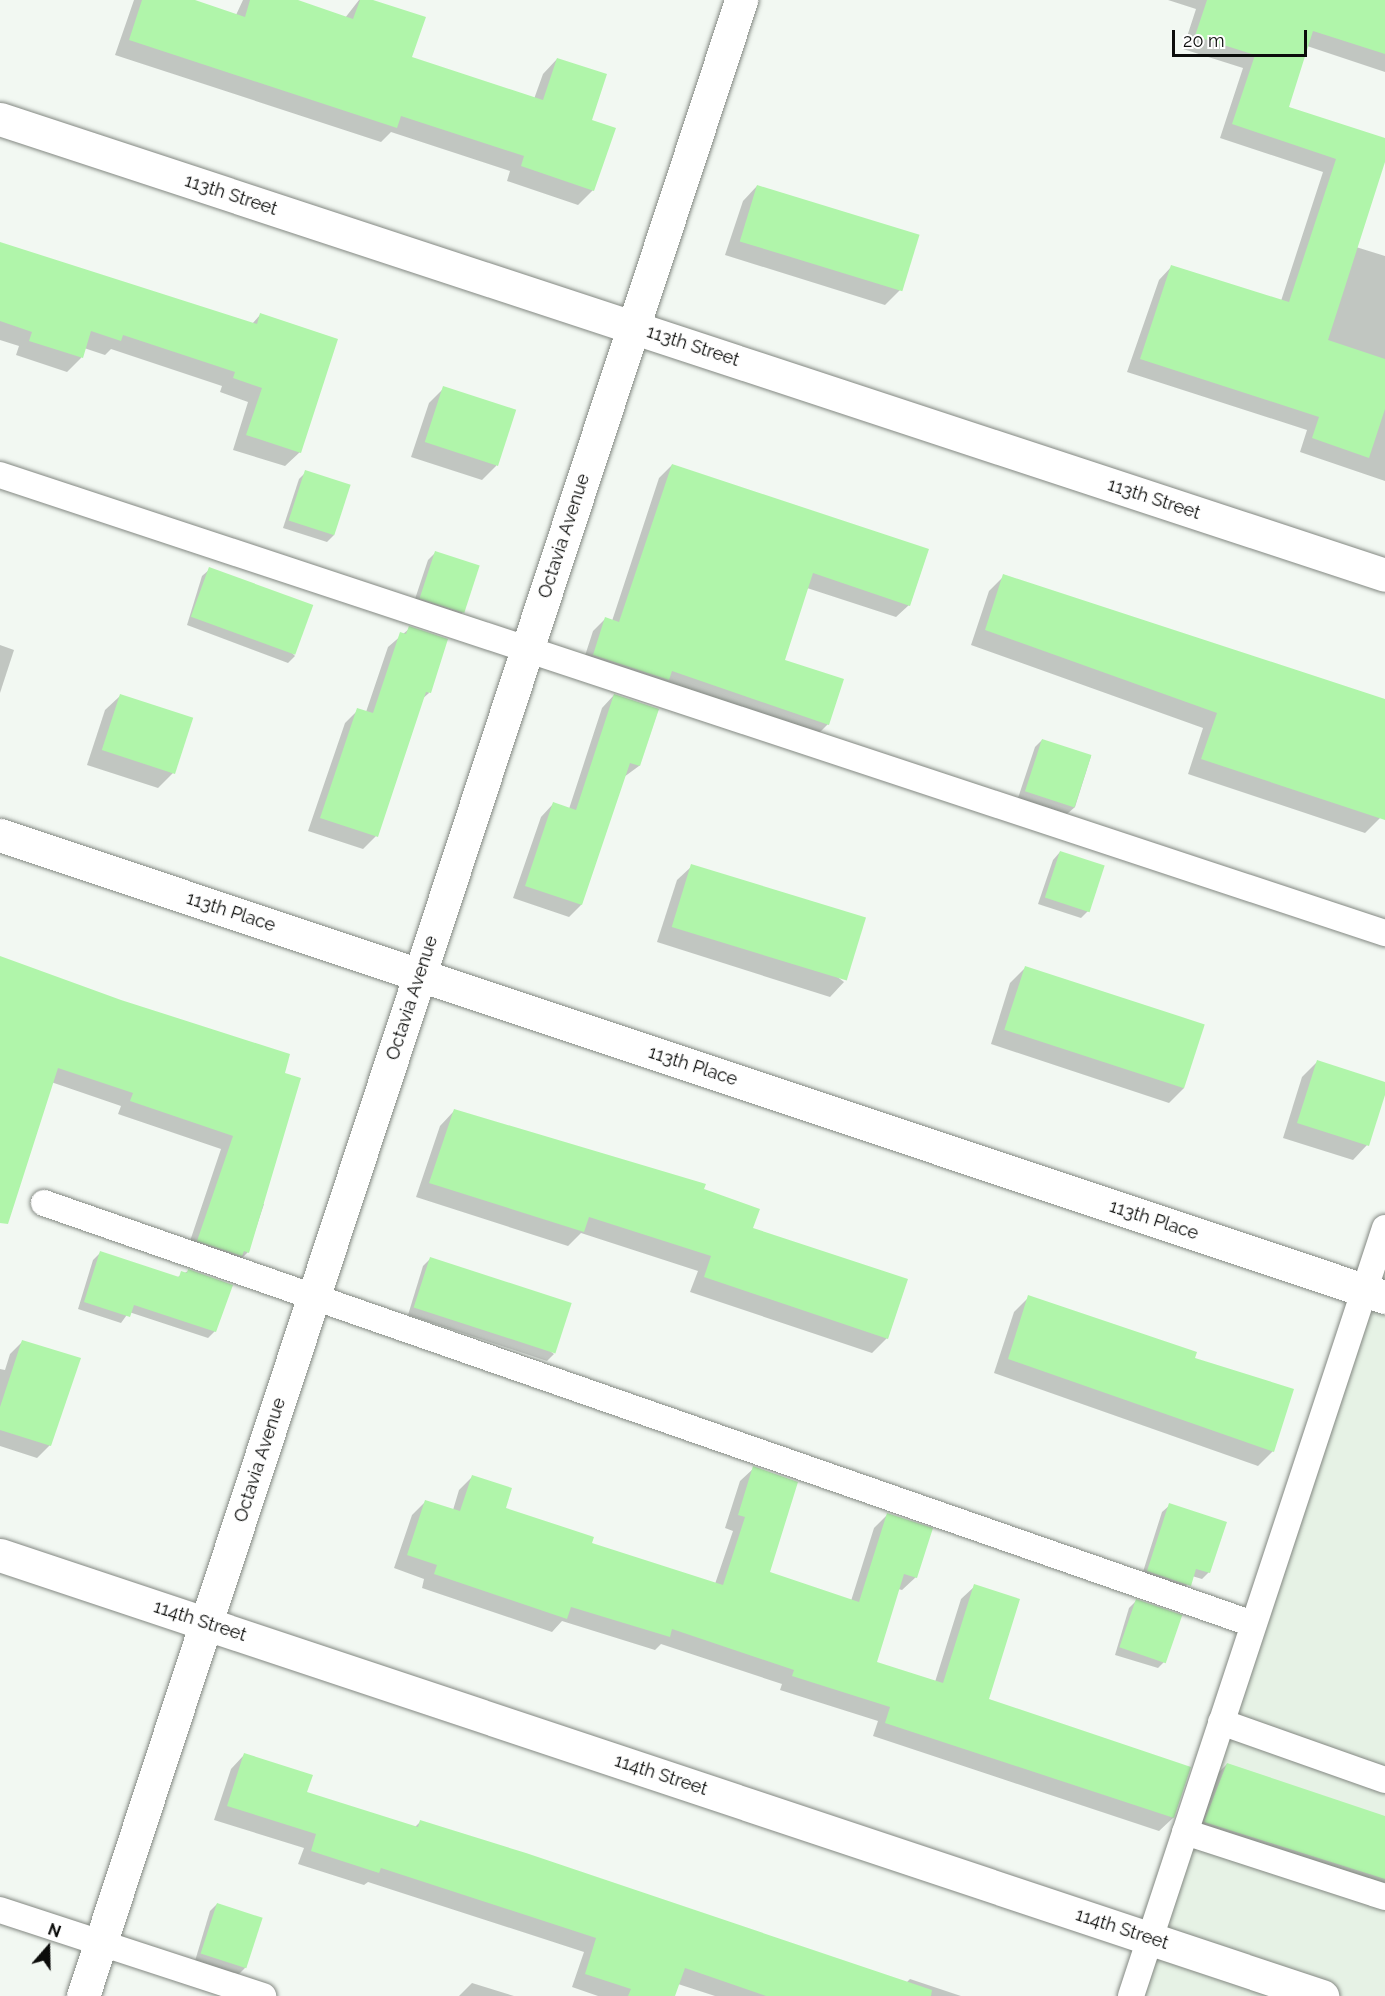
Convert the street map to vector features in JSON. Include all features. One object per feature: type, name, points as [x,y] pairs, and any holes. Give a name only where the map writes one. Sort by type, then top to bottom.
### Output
[{"type":"street","name":"Octavia Avenue","points":[[83,1996],[739,0]]},
{"type":"street","name":"113th Street","points":[[0,119],[1385,575]]},
{"type":"street","name":"113th Place","points":[[0,835],[1375,1294]]},
{"type":"street","name":"114th Street","points":[[0,1555],[1322,1996]]},
{"type":"lane","points":[[0,475],[1385,933]]},
{"type":"lane","points":[[44,1203],[314,1295],[1253,1624]]},
{"type":"lane","points":[[1131,1996],[1253,1624],[1375,1294],[1385,1228]]},
{"type":"lane","points":[[1221,1722],[1385,1780]]},
{"type":"lane","points":[[1185,1832],[1385,1897]]},
{"type":"lane","points":[[0,1910],[262,1996]]},
{"type":"shaded area","points":[[1385,1228],[1385,1996],[1131,1996]]},
{"type":"building","points":[[142,0],[195,0],[245,17],[250,0],[298,0],[353,19],[360,0],[373,0],[426,17],[412,57],[543,100],[557,58],[607,74],[592,120],[616,128],[594,191],[521,166],[524,156],[401,116],[397,128],[129,40]]},
{"type":"building","points":[[1207,0],[1385,0],[1385,54],[1313,31],[1289,107],[1385,138],[1385,162],[1328,340],[1385,359],[1385,409],[1369,458],[1312,438],[1319,417],[1140,359],[1171,265],[1289,302],[1336,159],[1232,124],[1255,55],[1195,36]]},
{"type":"building","points":[[757,185],[920,235],[902,291],[740,241]]},
{"type":"building","points":[[0,242],[257,324],[260,313],[338,339],[301,453],[246,435],[262,388],[233,378],[235,372],[123,335],[121,341],[91,331],[83,358],[29,341],[32,332],[0,321]]},
{"type":"building","points":[[443,386],[516,410],[498,466],[425,442]]},
{"type":"building","points":[[672,464],[929,549],[910,606],[813,573],[785,660],[844,679],[829,725],[672,671],[669,680],[593,655],[605,617],[619,622]]},
{"type":"building","points":[[305,470],[351,485],[334,535],[289,520]]},
{"type":"building","points":[[435,551],[480,566],[464,613],[420,599]]},
{"type":"building","points":[[209,567],[313,605],[295,655],[191,617]]},
{"type":"building","points":[[1003,574],[1385,699],[1385,820],[1201,759],[1217,713],[985,630]]},
{"type":"building","points":[[409,626],[448,639],[431,693],[426,692],[378,837],[320,818],[357,708],[373,713],[400,632],[406,634]]},
{"type":"building","points":[[120,694],[193,718],[175,774],[102,750]]},
{"type":"building","points":[[614,694],[659,709],[640,766],[630,763],[582,905],[525,886],[553,802],[576,810]]},
{"type":"building","points":[[1042,739],[1091,755],[1074,807],[1025,791]]},
{"type":"building","points":[[1060,851],[1105,866],[1090,912],[1045,898]]},
{"type":"building","points":[[691,864],[866,918],[847,981],[672,927]]},
{"type":"building","points":[[0,956],[121,1000],[290,1054],[285,1073],[301,1078],[249,1253],[244,1251],[242,1256],[197,1241],[233,1136],[130,1101],[133,1093],[58,1068],[8,1224],[0,1223]]},
{"type":"building","points":[[1025,966],[1205,1024],[1184,1088],[1004,1030]]},
{"type":"building","points":[[1317,1060],[1385,1082],[1385,1095],[1369,1146],[1297,1123]]},
{"type":"building","points":[[454,1109],[706,1184],[704,1189],[760,1209],[753,1228],[908,1279],[888,1339],[704,1277],[711,1256],[589,1217],[584,1232],[429,1183]]},
{"type":"building","points":[[100,1251],[179,1277],[181,1271],[187,1273],[188,1269],[233,1285],[216,1332],[134,1305],[130,1317],[84,1302]]},
{"type":"building","points":[[430,1257],[572,1303],[555,1353],[414,1307]]},
{"type":"building","points":[[1028,1295],[1197,1352],[1195,1358],[1294,1389],[1274,1452],[1008,1359]]},
{"type":"building","points":[[22,1340],[81,1358],[51,1446],[0,1430],[0,1407]]},
{"type":"building","points":[[753,1466],[798,1482],[770,1572],[859,1602],[887,1513],[933,1528],[917,1578],[904,1574],[877,1662],[943,1683],[974,1584],[1020,1599],[989,1699],[1191,1767],[1174,1818],[885,1723],[890,1707],[792,1676],[794,1670],[672,1629],[670,1637],[571,1607],[567,1619],[434,1574],[437,1565],[407,1555],[425,1500],[460,1511],[472,1475],[512,1488],[506,1508],[594,1537],[592,1543],[723,1585],[745,1517],[738,1515]]},
{"type":"building","points":[[1169,1503],[1227,1522],[1210,1573],[1196,1569],[1191,1586],[1147,1571]]},
{"type":"building","points":[[1136,1599],[1182,1615],[1166,1663],[1119,1647]]},
{"type":"building","points":[[244,1753],[313,1775],[307,1792],[418,1827],[420,1820],[526,1853],[932,1990],[931,1996],[766,1996],[685,1968],[675,1996],[628,1996],[631,1989],[585,1974],[596,1938],[381,1868],[379,1873],[311,1851],[316,1834],[227,1806]]},
{"type":"building","points":[[1227,1763],[1385,1816],[1385,1879],[1204,1822]]},
{"type":"building","points":[[217,1903],[263,1918],[246,1968],[201,1953]]}]
